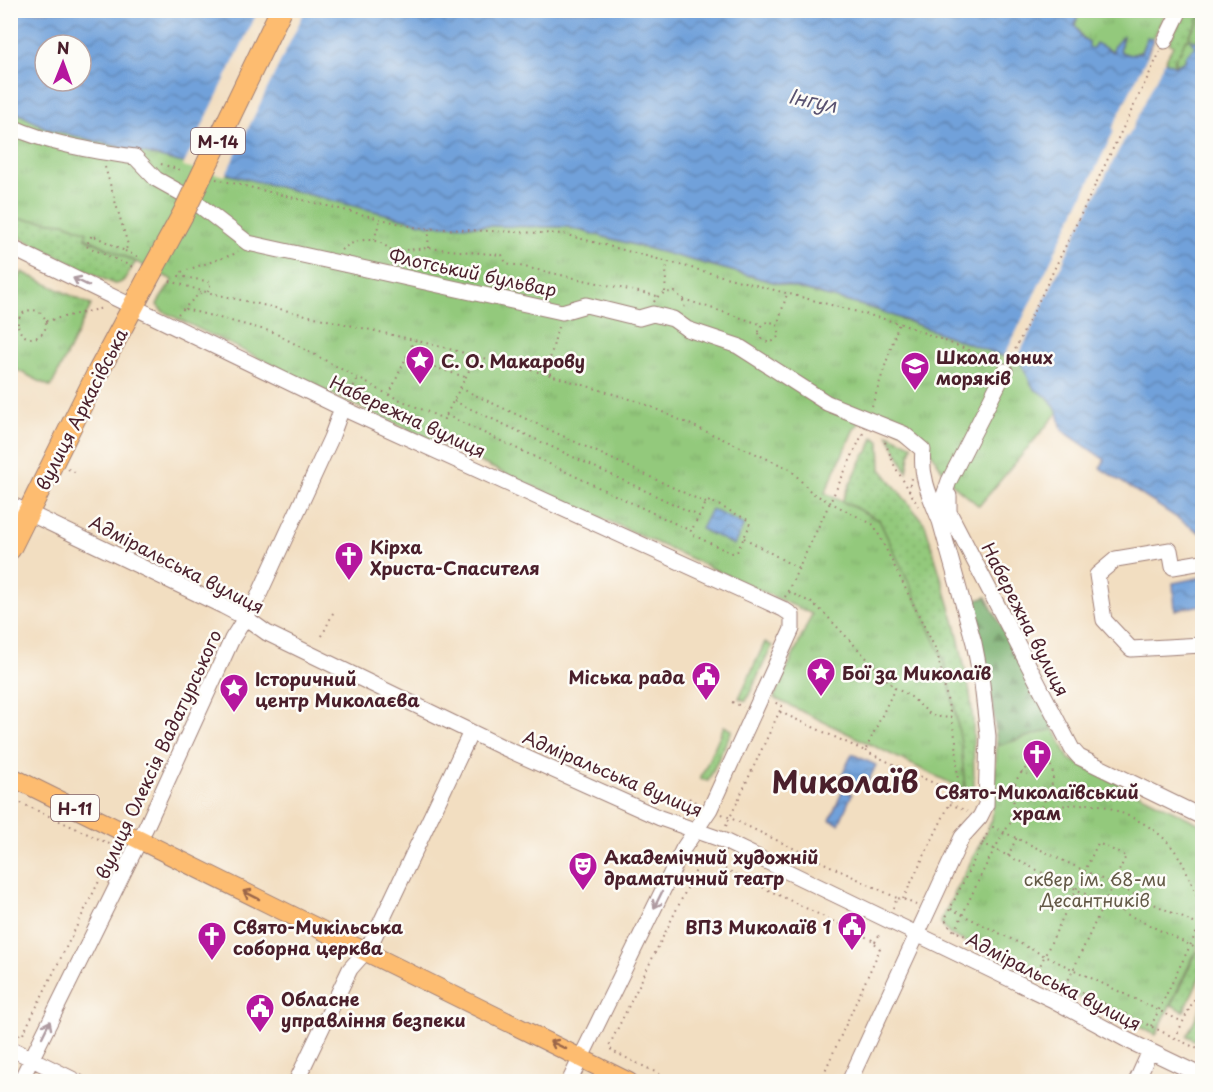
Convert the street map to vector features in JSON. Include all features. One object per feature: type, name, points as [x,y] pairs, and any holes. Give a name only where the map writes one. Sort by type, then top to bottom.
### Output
[{"type":"highway","name":"М-14","points":[[152,273],[183,214],[281,10]]},
{"type":"highway","name":"вулиця Аркасівська","points":[[10,549],[19,508],[96,376],[152,273]]},
{"type":"main road","name":"Н-11","points":[[10,777],[581,1056],[629,1082]]},
{"type":"street","points":[[1165,41],[1180,10]]},
{"type":"street","name":"Флотський бульвар","points":[[10,126],[32,136],[101,152],[135,157],[156,179],[190,198],[248,243],[562,312],[586,305],[639,318],[653,314],[677,321],[687,329],[738,346],[865,426],[904,434],[923,450],[925,486],[940,521],[974,643],[986,707],[988,774],[986,805],[976,815]]},
{"type":"street","name":"Набережна вулиця","points":[[10,248],[342,408],[785,611]]},
{"type":"street","name":"Набережна вулиця","points":[[1005,371],[949,481],[949,512],[1072,749],[1079,757],[1203,817]]},
{"type":"street","name":"вулиця Олексія Вадатурського","points":[[20,1082],[140,839],[232,639],[246,618],[331,438],[342,408]]},
{"type":"street","points":[[940,521],[943,498],[949,481]]},
{"type":"street","name":"Адміральська вулиця","points":[[19,508],[246,618],[267,633],[471,732],[660,818],[720,839],[1051,999],[1150,1052],[1203,1076]]},
{"type":"street","points":[[1203,562],[1173,567],[1170,550],[1116,559],[1097,575],[1104,620],[1131,649],[1203,645]]},
{"type":"street","points":[[569,1082],[682,849],[708,812],[765,693],[792,629],[785,611]]},
{"type":"street","points":[[296,1082],[350,969],[374,937],[471,732]]},
{"type":"street","points":[[849,1082],[962,837],[976,815]]},
{"type":"street","points":[[10,1048],[78,1082]]},
{"type":"street","points":[[1136,1082],[1150,1052]]},
{"type":"path","points":[[1005,371],[1165,41]]},
{"type":"path","points":[[101,152],[128,245],[125,251],[92,235],[86,246],[202,291],[414,340],[550,375],[640,402],[790,469],[812,493],[874,525],[937,652],[956,741],[958,787],[956,793],[903,898]]},
{"type":"path","points":[[160,164],[192,174]]},
{"type":"path","points":[[214,179],[418,228],[563,234],[899,323],[987,357]]},
{"type":"path","points":[[374,240],[381,219]]},
{"type":"path","points":[[429,229],[429,248]]},
{"type":"path","points":[[331,261],[352,243],[374,240],[394,250],[402,264],[405,278]]},
{"type":"path","points":[[394,250],[429,248],[502,255],[506,262],[657,296]]},
{"type":"path","points":[[208,292],[211,282],[179,276],[181,272],[234,254]]},
{"type":"path","points":[[665,292],[667,261]]},
{"type":"path","points":[[175,315],[185,309],[202,291]]},
{"type":"path","points":[[653,314],[653,303],[657,296],[665,292],[675,292],[683,300],[685,306],[677,321]]},
{"type":"path","points":[[777,326],[770,322],[763,325],[759,332],[760,336],[769,342],[778,337],[777,326],[787,293]]},
{"type":"path","points":[[683,300],[763,325]]},
{"type":"path","points":[[46,321],[103,308]]},
{"type":"path","points":[[32,309],[42,314],[46,321],[42,334],[31,338],[22,334],[18,324],[22,314],[32,309]]},
{"type":"path","points":[[185,309],[273,332],[390,395],[444,419],[476,357]]},
{"type":"path","points":[[550,375],[552,367],[549,363],[562,312]]},
{"type":"path","points":[[785,611],[789,592],[865,426],[899,323]]},
{"type":"path","points":[[390,395],[414,340]]},
{"type":"path","points":[[406,358],[465,377]]},
{"type":"path","points":[[542,373],[544,365],[549,363]]},
{"type":"path","points":[[342,408],[358,378]]},
{"type":"path","points":[[446,415],[691,531],[693,535],[731,552],[737,552],[750,525],[748,519],[710,501],[706,503],[460,388]]},
{"type":"path","points":[[454,400],[699,516]]},
{"type":"path","points":[[882,435],[895,467],[921,510]]},
{"type":"path","points":[[68,469],[76,473]]},
{"type":"path","points":[[909,490],[911,477]]},
{"type":"path","points":[[691,531],[706,503]]},
{"type":"path","points":[[744,538],[800,569]]},
{"type":"path","points":[[789,592],[812,603],[823,612],[895,688],[911,697],[932,716],[950,718]]},
{"type":"path","points":[[322,636],[334,611]]},
{"type":"path","points":[[865,752],[895,688]]},
{"type":"path","points":[[780,712],[956,793]]},
{"type":"path","points":[[1015,814],[1014,786],[1021,772],[1031,762],[1046,763],[1051,769],[1052,784],[1042,808]]},
{"type":"path","points":[[1021,772],[1029,775]]},
{"type":"path","points":[[10,798],[116,847],[22,1036],[10,1030]]},
{"type":"path","points":[[950,804],[976,815]]},
{"type":"path","points":[[955,931],[1004,831],[1015,814],[1042,808],[1093,804],[1135,819],[1158,832],[1173,846],[1189,872],[1203,912]]},
{"type":"path","points":[[729,817],[897,898]]},
{"type":"path","points":[[1201,926],[991,826],[945,920],[955,931],[1203,1051]]},
{"type":"path","points":[[1008,856],[1017,837]]},
{"type":"path","points":[[981,843],[1203,951]]},
{"type":"path","points":[[1038,970],[1098,843],[1126,856],[1067,985]]},
{"type":"path","points":[[676,1082],[612,1051],[609,1046],[702,858],[872,940],[880,949],[820,1082]]},
{"type":"path","points":[[950,908],[1183,1022]]},
{"type":"path","points":[[1151,1026],[1203,921]]},
{"type":"path","points":[[1175,1038],[1203,983]]},
{"type":"green space","points":[[1077,11],[1166,11],[1153,39],[1147,37],[1141,52],[1130,55],[1121,52],[1122,42],[1113,52],[1089,48],[1075,25]]},
{"type":"green space","points":[[1185,11],[1202,11],[1202,16],[1198,19],[1189,35],[1190,38],[1174,61],[1175,66],[1165,61],[1173,46],[1169,43]]},
{"type":"green space","points":[[1202,16],[1200,42],[1194,42],[1195,47],[1186,55],[1185,61],[1175,66],[1176,56],[1180,53],[1185,40],[1190,38],[1189,35]]},
{"type":"green space","points":[[10,109],[48,129],[430,225],[567,227],[874,309],[1021,363],[1034,389],[1049,397],[1058,412],[979,506],[949,481],[933,455],[914,435],[865,416],[854,429],[825,493],[879,520],[909,583],[947,672],[961,742],[965,790],[774,698],[812,614],[342,399],[162,311],[157,305],[158,302],[173,280],[85,237],[87,232],[65,223],[11,218]]},
{"type":"green space","points":[[10,218],[65,223],[88,232],[85,238],[136,262],[122,282],[114,284],[11,233]]},
{"type":"green space","points":[[22,272],[91,305],[51,387],[11,367],[11,296]]},
{"type":"green space","points":[[888,434],[912,445],[907,472]]},
{"type":"green space","points":[[873,437],[880,441],[881,469],[925,524],[956,627],[970,693],[973,720],[974,796],[965,790],[960,739],[942,656],[879,520],[842,501],[864,455],[868,452]]},
{"type":"green space","points":[[986,597],[1054,729],[997,746],[993,706],[972,602]]},
{"type":"green space","points":[[765,642],[772,646],[746,701],[739,698]]},
{"type":"green space","points":[[724,726],[732,730],[708,781],[700,779]]},
{"type":"green space","name":"сквер ім. 68-ми Десантників","points":[[1054,729],[1069,759],[1202,825],[1202,938],[1156,1035],[949,934],[941,923],[992,820],[997,746]]},
{"type":"green space","points":[[1197,951],[1202,954],[1202,972],[1184,1011],[1171,1005]]},
{"type":"green space","points":[[1202,1004],[1202,1044],[1187,1036]]},
{"type":"water","name":"Інгул","points":[[1077,10],[1075,25],[1082,38],[1089,42],[1089,48],[1093,48],[1096,43],[1113,52],[1113,47],[1123,36],[1121,52],[1130,55],[1141,52],[1147,37],[1153,39],[1148,53],[1175,66],[1185,61],[1186,55],[1195,47],[1190,40],[1200,42],[1202,37],[1202,534],[1100,468],[1105,460],[1062,430],[1058,412],[1048,397],[1034,389],[1021,363],[875,309],[567,227],[430,225],[48,129],[11,109],[10,11]]},
{"type":"water","points":[[711,509],[744,525],[734,545],[701,529]]},
{"type":"water","points":[[1202,577],[1202,605],[1175,610],[1173,583]]},
{"type":"water","points":[[852,754],[876,765],[865,788],[841,777]]},
{"type":"water","points":[[843,790],[852,794],[839,824],[830,820]]},
{"type":"pier","points":[[258,11],[305,11],[225,176],[183,166]]},
{"type":"pier","points":[[1156,38],[1152,52],[1166,58],[1128,137],[1126,136],[1076,234],[1015,364],[1003,359],[1114,131],[1112,129]]},
{"type":"place","name":"С. О. Макарову","points":[[420,386]]},
{"type":"place","name":"Школа юних моряків","points":[[915,392]]},
{"type":"place","name":"Кірха Христа-Спасителя","points":[[349,582]]},
{"type":"place","name":"Бої за Миколаїв","points":[[821,698]]},
{"type":"place","name":"Міська рада","points":[[706,702]]},
{"type":"place","name":"Історичний центр Миколаєва","points":[[234,714]]},
{"type":"place","name":"Свято-Миколаївський храм","points":[[1037,780]]},
{"type":"place","name":"Академічний художній драматичний театр","points":[[583,892]]},
{"type":"place","name":"ВПЗ Миколаїв 1","points":[[852,952]]},
{"type":"place","name":"Свято-Микільська соборна церква","points":[[212,962]]},
{"type":"place","name":"Обласне управління безпеки","points":[[260,1034]]},
{"type":"district","name":"Миколаїв","points":[[845,780]]}]
